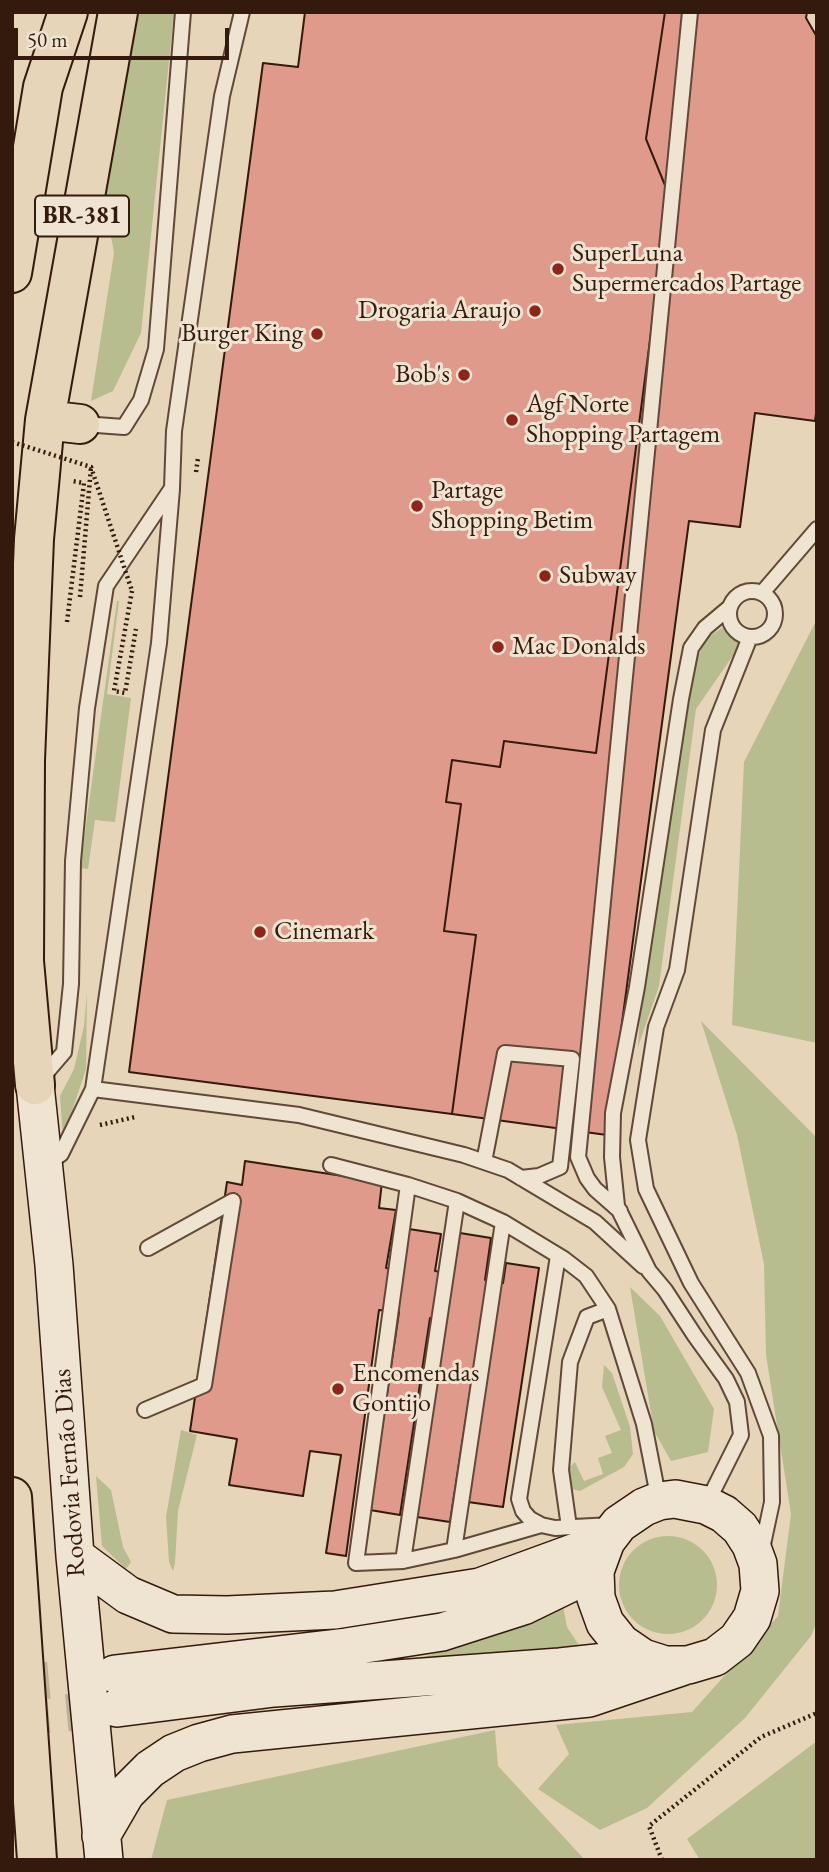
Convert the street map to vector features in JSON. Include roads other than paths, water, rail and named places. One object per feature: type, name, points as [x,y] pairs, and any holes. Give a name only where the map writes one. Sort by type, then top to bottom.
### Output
[{"type":"highway","name":"BR-381","points":[[12,274],[43,87],[68,12]]},
{"type":"highway","name":"BR-381","points":[[35,1085],[24,961],[25,760],[34,539],[62,422],[118,12]]},
{"type":"highway","points":[[12,1497],[37,1860]]},
{"type":"main road","name":"Rodovia Fernão Dias","points":[[35,1085],[65,1388],[75,1556],[102,1848]]},
{"type":"main road","points":[[102,1848],[126,1793],[150,1769],[174,1753],[199,1743],[232,1734],[589,1698],[715,1657],[737,1640],[752,1618],[760,1591],[758,1564],[751,1545],[740,1528],[724,1514],[706,1505],[675,1499],[659,1501],[638,1510],[607,1546],[523,1606],[442,1632],[319,1651],[116,1691],[274,1688],[560,1668],[643,1658]]},
{"type":"main road","points":[[607,1546],[596,1598],[605,1623],[621,1643],[643,1658],[665,1665],[688,1665]]},
{"type":"main road","points":[[75,1556],[128,1595],[173,1614],[228,1615],[335,1610],[480,1587],[607,1546]]},
{"type":"lane","points":[[62,422],[124,427],[141,400],[156,349],[183,12]]},
{"type":"lane","points":[[45,1165],[61,1154],[93,1089],[159,643],[174,431],[222,96],[242,12]]},
{"type":"lane","points":[[620,1211],[595,1189],[578,1157],[690,12]]},
{"type":"lane","points":[[35,1085],[64,1052],[71,984],[74,849],[87,708],[106,586],[172,488]]},
{"type":"lane","points":[[762,593],[817,529]]},
{"type":"lane","points":[[746,591],[762,593],[773,604],[774,620],[765,633],[743,636],[733,627],[729,614],[733,600],[746,591]]},
{"type":"lane","points":[[649,1271],[620,1211],[612,1157],[613,1113],[637,987],[691,648],[705,628],[730,607]]},
{"type":"lane","points":[[750,637],[713,730],[677,970],[656,1027],[638,1140],[646,1189],[691,1283],[748,1373],[771,1436],[772,1502],[758,1564]]},
{"type":"lane","points":[[484,1162],[505,1053],[572,1059],[560,1167],[540,1177],[521,1178]]},
{"type":"lane","points":[[93,1089],[299,1115],[464,1154],[508,1170],[595,1222],[649,1271],[665,1290],[726,1379],[737,1402],[741,1435],[706,1505]]},
{"type":"lane","points":[[331,1165],[457,1201],[503,1222],[586,1276],[608,1309],[644,1424],[659,1501]]},
{"type":"lane","points":[[408,1185],[356,1563],[403,1561],[454,1550],[541,1525],[569,1527],[607,1546]]},
{"type":"lane","points":[[145,1410],[204,1385],[233,1201],[148,1248]]},
{"type":"lane","points":[[403,1561],[457,1201]]},
{"type":"lane","points":[[454,1550],[503,1222]]},
{"type":"lane","points":[[541,1525],[523,1511],[519,1499],[558,1256]]},
{"type":"lane","points":[[569,1527],[561,1470],[570,1362],[587,1317],[608,1309]]},
{"type":"tunnel","points":[[12,1684],[115,1674]]},
{"type":"tunnel","points":[[12,1718],[117,1708]]},
{"type":"place","name":"SuperLuna Supermercados Partage","points":[[558,269]]},
{"type":"place","name":"Drogaria Araujo","points":[[535,311]]},
{"type":"place","name":"Burger King","points":[[317,334]]},
{"type":"place","name":"Bob's","points":[[464,375]]},
{"type":"place","name":"Agf Norte Shopping Partagem","points":[[512,420]]},
{"type":"place","name":"Partage Shopping Betim","points":[[417,506]]},
{"type":"place","name":"Subway","points":[[545,576]]},
{"type":"place","name":"Mac Donalds","points":[[498,647]]},
{"type":"place","name":"Cinemark","points":[[260,932]]},
{"type":"place","name":"Encomendas Gontijo","points":[[338,1389]]}]
